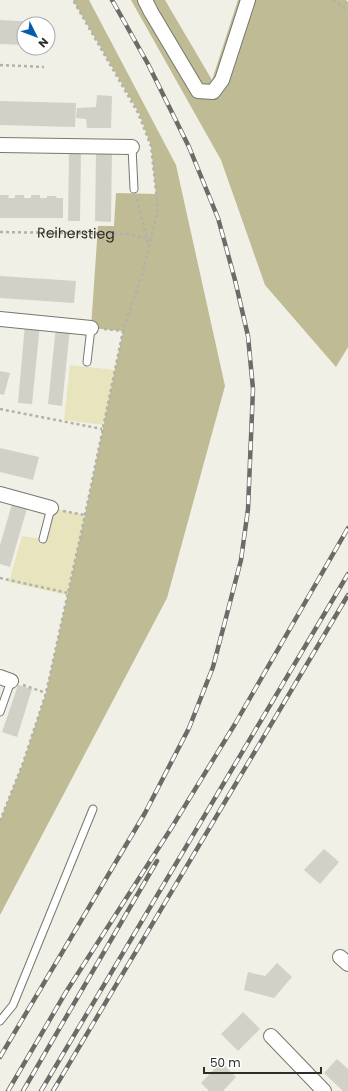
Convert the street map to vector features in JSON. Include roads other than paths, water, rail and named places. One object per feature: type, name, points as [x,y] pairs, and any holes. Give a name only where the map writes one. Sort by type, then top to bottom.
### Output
[{"type":"street","points":[[145,0],[198,91],[213,92],[222,80],[248,0]]},
{"type":"street","points":[[0,145],[132,147]]},
{"type":"street","points":[[0,319],[91,328]]},
{"type":"street","points":[[0,494],[51,508]]},
{"type":"street","points":[[271,1036],[324,1091]]},
{"type":"lane","points":[[132,147],[134,189]]},
{"type":"lane","points":[[87,362],[91,328]]},
{"type":"lane","points":[[43,540],[51,508]]},
{"type":"lane","points":[[0,712],[6,679]]},
{"type":"lane","points":[[0,1021],[12,1005],[93,809]]},
{"type":"railway","points":[[0,1057],[145,813],[189,728],[213,667],[241,560],[248,509],[253,389],[248,336],[235,280],[218,218],[189,147],[148,64],[112,0]]},
{"type":"railway","points":[[8,1091],[66,992],[172,827],[235,724],[348,528]]},
{"type":"railway","points":[[41,1091],[348,574]]},
{"type":"railway","points":[[53,1091],[348,595]]},
{"type":"railway","points":[[23,1091],[157,861]]}]
